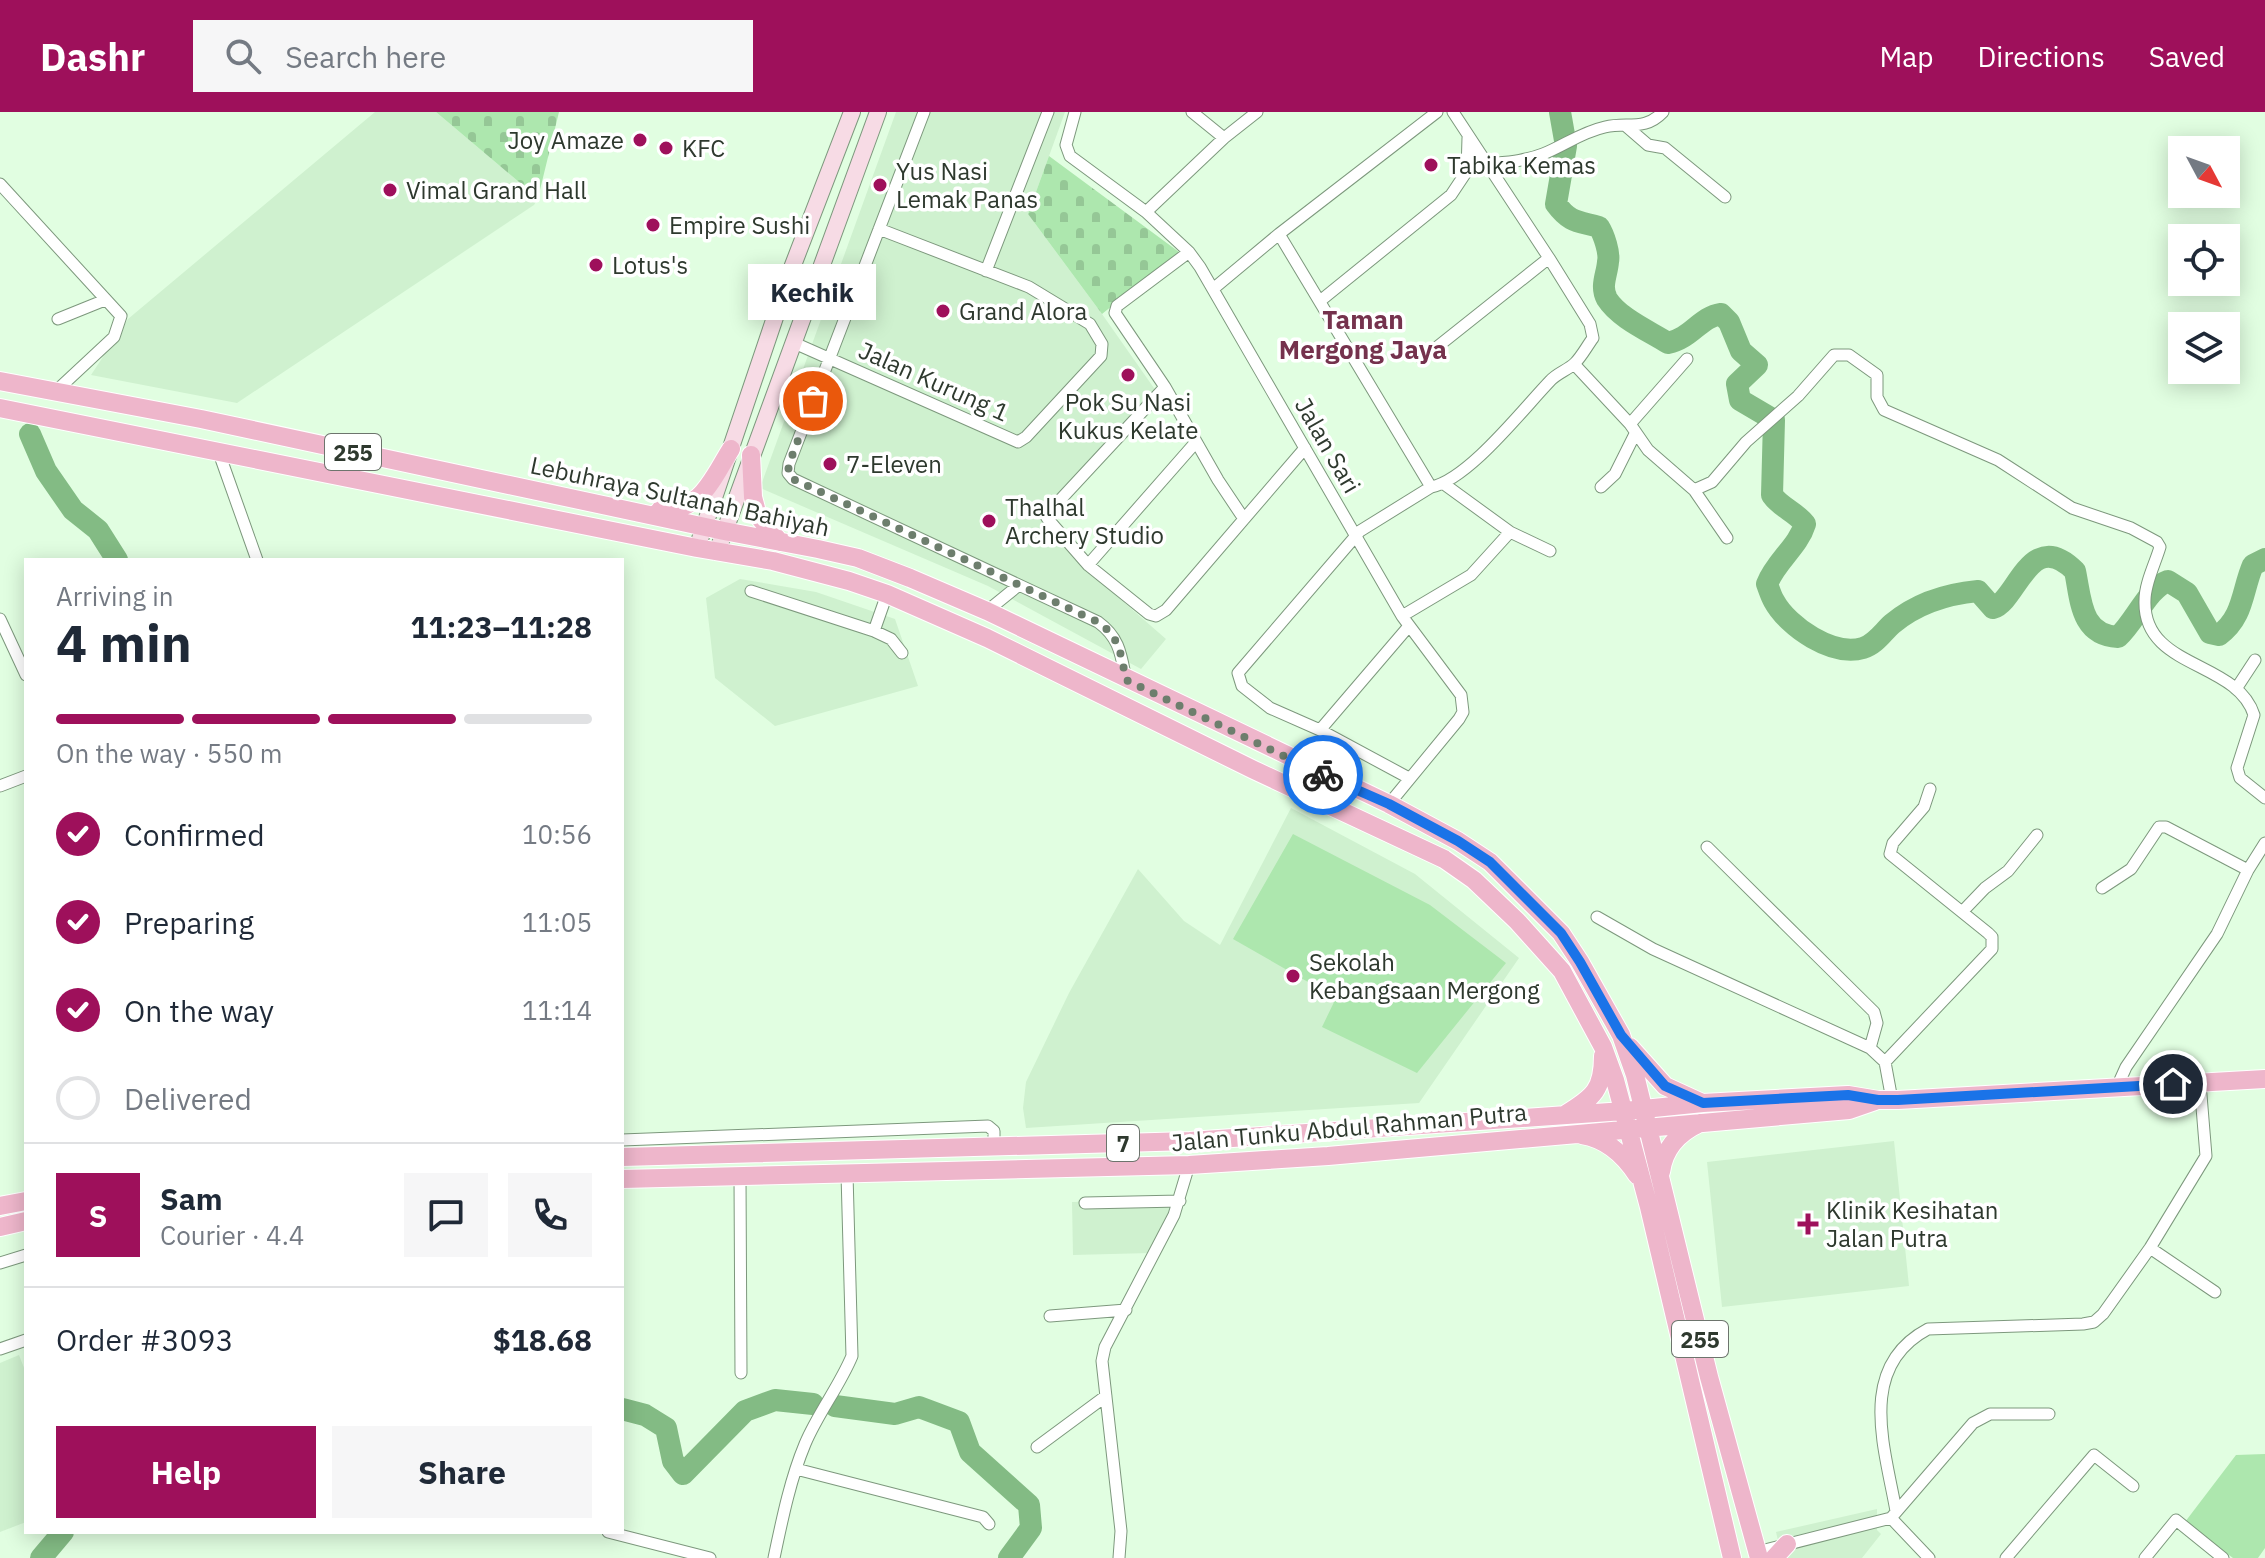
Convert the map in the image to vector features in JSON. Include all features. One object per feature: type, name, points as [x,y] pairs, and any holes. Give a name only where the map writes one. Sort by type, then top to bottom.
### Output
[{"type":"main road","name":"Lebuhraya Sultanah Bahiyah","points":[[0,381],[201,419],[858,558],[987,611],[1389,804],[1490,862],[1561,933],[1621,1035],[1646,1117],[1652,1182],[1732,1558]]},
{"type":"main road","name":"Lebuhraya Sultanah Bahiyah","points":[[0,408],[811,570],[887,594],[987,638],[1254,770],[1444,859],[1474,880],[1545,949],[1562,971],[1603,1047],[1626,1120],[1652,1182],[1709,1377],[1769,1553]]},
{"type":"main road","points":[[633,510],[673,511],[692,504],[705,492],[731,449]]},
{"type":"main road","points":[[751,455],[753,497],[758,516],[780,542]]},
{"type":"main road","points":[[1603,1047],[1603,1078],[1597,1090],[1566,1124],[1605,1143],[1652,1182],[1669,1147],[1704,1112],[1665,1086],[1621,1035]]},
{"type":"main road","name":"7","points":[[1646,1117],[1848,1095],[1885,1100],[2265,1079]]},
{"type":"main road","name":"Jalan Tunku Abdul Rahman Putra","points":[[624,1157],[1263,1137],[1566,1124],[1646,1117]]},
{"type":"main road","name":"Jalan Tunku Abdul Rahman Putra","points":[[624,1179],[1189,1165],[1328,1156],[1566,1124]]},
{"type":"main road","points":[[0,1206],[24,1201]]},
{"type":"main road","points":[[0,1227],[24,1221]]},
{"type":"main road","points":[[1739,1558],[1769,1553]]},
{"type":"street","points":[[697,548],[790,273],[852,112]]},
{"type":"street","points":[[717,552],[878,112]]},
{"type":"street","points":[[924,112],[828,358],[788,473],[793,479],[1108,629],[1119,645],[1126,680]]},
{"type":"street","points":[[986,271],[1048,112]]},
{"type":"street","name":"Jalan Sari","points":[[1075,112],[1066,145],[1070,156],[1146,212],[1189,252],[1405,621],[1461,695],[1463,703],[1459,719],[1389,804]]},
{"type":"street","points":[[1193,112],[1224,138]]},
{"type":"street","points":[[1146,212],[1224,138],[1257,112]]},
{"type":"street","points":[[1213,289],[1437,112]]},
{"type":"street","points":[[1409,778],[1320,730],[1270,708],[1242,686],[1238,673],[1360,531],[1431,487],[1444,484],[1495,439],[1552,377],[1574,364],[1593,338],[1590,324],[1453,112]]},
{"type":"street","points":[[1488,164],[1521,161],[1559,146],[1579,134],[1616,125],[1649,124],[1663,112]]},
{"type":"street","points":[[1626,126],[1648,145],[1665,148],[1725,197]]},
{"type":"street","points":[[1320,301],[1451,195],[1467,171],[1468,135]]},
{"type":"street","points":[[0,184],[121,316],[114,337],[55,392]]},
{"type":"street","name":"Jalan Kurung 1","points":[[828,358],[1018,442],[1101,356],[1102,344],[1090,324],[1029,287],[879,229]]},
{"type":"street","points":[[1279,234],[1431,487]]},
{"type":"street","points":[[1189,252],[1115,313],[1165,387],[1244,519]]},
{"type":"street","points":[[1422,359],[1549,258]]},
{"type":"street","points":[[58,319],[105,300]]},
{"type":"street","points":[[792,342],[828,358]]},
{"type":"street","points":[[1694,490],[1712,482],[1746,442],[1798,396],[1834,355],[1849,355],[1877,375],[1877,397],[1884,410],[1998,460],[2072,508],[2131,528],[2157,542],[2160,547],[2145,596],[2145,617],[2150,630],[2159,643],[2236,689],[2252,708],[2254,715],[2237,773],[2265,798]]},
{"type":"street","points":[[1601,487],[1615,474],[1633,429],[1687,359]]},
{"type":"street","points":[[1574,364],[1648,450],[1694,490],[1727,538]]},
{"type":"street","points":[[1165,387],[1048,513],[1050,524],[1088,565],[1149,614],[1156,616],[1166,610],[1305,448]]},
{"type":"street","points":[[1088,565],[1196,442]]},
{"type":"street","points":[[219,453],[256,558]]},
{"type":"street","points":[[1444,484],[1510,532],[1550,551]]},
{"type":"street","points":[[1320,730],[1405,621],[1471,575],[1510,532]]},
{"type":"street","points":[[987,611],[1019,585]]},
{"type":"street","points":[[751,591],[874,631],[891,639],[902,653]]},
{"type":"street","points":[[874,631],[887,594]]},
{"type":"street","points":[[0,619],[24,671]]},
{"type":"street","points":[[2236,689],[2255,660]]},
{"type":"street","points":[[0,786],[24,777]]},
{"type":"street","points":[[1885,1100],[1885,1062],[1992,949],[1992,937],[1890,854],[1893,843],[1924,807],[1930,789]]},
{"type":"street","points":[[2102,888],[2131,869],[2159,827],[2166,827],[2248,870]]},
{"type":"street","points":[[1962,912],[1985,888],[2008,871],[2037,835]]},
{"type":"street","points":[[2117,1087],[2126,1067],[2217,934],[2248,870],[2265,843]]},
{"type":"street","points":[[1707,847],[1874,1012],[1877,1023],[1870,1048]]},
{"type":"street","points":[[1597,917],[1653,949],[1870,1048],[1885,1062]]},
{"type":"street","points":[[1929,1558],[1894,1514],[1879,1414],[1884,1378],[1912,1340],[1928,1329],[2083,1324],[2094,1322],[2103,1314],[2150,1248],[2206,1156],[2200,1083]]},
{"type":"street","points":[[624,1141],[988,1126],[994,1131],[994,1147]]},
{"type":"street","points":[[1119,1558],[1121,1531],[1102,1361],[1105,1347],[1180,1201],[1189,1165]]},
{"type":"street","points":[[774,1558],[796,1469],[806,1442],[852,1356],[847,1174]]},
{"type":"street","points":[[740,1177],[741,1373]]},
{"type":"street","points":[[1085,1203],[1180,1201]]},
{"type":"street","points":[[2150,1248],[2215,1292]]},
{"type":"street","points":[[0,1263],[24,1256]]},
{"type":"street","points":[[1050,1316],[1126,1310]]},
{"type":"street","points":[[0,1349],[24,1341]]},
{"type":"street","points":[[1037,1447],[1106,1396]]},
{"type":"street","points":[[1769,1553],[1894,1514],[1973,1423],[1990,1414],[2049,1414]]},
{"type":"street","points":[[2006,1558],[2094,1455],[2133,1486]]},
{"type":"street","points":[[796,1469],[983,1517],[989,1524]]},
{"type":"street","points":[[2145,1558],[2176,1520],[2223,1558]]},
{"type":"street","points":[[614,1534],[668,1553],[710,1558]]},
{"type":"shaded area","points":[[375,112],[436,112],[538,198],[534,205],[237,403],[91,375],[128,319]]},
{"type":"shaded area","points":[[896,112],[1065,112],[1028,214],[1156,391],[1042,518],[1081,565],[1166,639],[1141,669],[988,586],[760,488]]},
{"type":"shaded area","points":[[740,579],[816,592],[895,619],[918,686],[775,726],[715,678],[706,598]]},
{"type":"shaded area","name":"Sekolah Kebangsaan Mergong","points":[[1291,808],[1415,874],[1519,958],[1419,1103],[1026,1128],[1023,1108],[1026,1082],[1069,993],[1138,869],[1184,921],[1220,945]]},
{"type":"shaded area","name":"Klinik Kesihatan Jalan Putra","points":[[1894,1141],[1909,1286],[1722,1307],[1707,1162]]},
{"type":"shaded area","points":[[1177,1199],[1150,1253],[1073,1255],[1072,1202]]},
{"type":"shaded area","points":[[19,1355],[24,1368],[24,1523],[0,1532],[0,1363]]},
{"type":"shaded area","points":[[1877,1509],[1877,1530],[1881,1534],[1862,1558],[1782,1558],[1776,1532]]},
{"type":"green space","points":[[436,112],[559,112],[538,198]]},
{"type":"green space","points":[[1049,156],[1179,252],[1102,314],[1028,214]]},
{"type":"green space","points":[[1293,834],[1430,905],[1506,963],[1417,1073],[1322,1027],[1336,998],[1233,939]]},
{"type":"green space","points":[[2265,1454],[2265,1548],[2258,1558],[2233,1558],[2185,1522],[2236,1455]]},
{"type":"waterway","points":[[1560,112],[1566,146],[1556,204],[1570,218],[1601,230],[1608,258],[1604,290],[1612,306],[1668,343],[1721,314],[1729,322],[1741,351],[1757,365],[1737,384],[1740,400],[1774,420],[1772,495],[1805,524],[1767,584],[1781,611],[1812,638],[1838,648],[1863,648],[1872,644],[1911,610],[1943,597],[1966,592],[1978,591],[1993,608],[2002,603],[2026,570],[2047,557],[2060,559],[2075,571],[2084,614],[2089,623],[2105,635],[2118,637],[2154,591],[2168,581],[2187,593],[2210,633],[2219,635],[2238,612],[2253,565],[2265,559]]},
{"type":"waterway","points":[[30,434],[46,471],[73,510],[98,530],[116,558]]},
{"type":"waterway","points":[[624,1410],[645,1415],[666,1428],[673,1461],[683,1474],[745,1411],[775,1400],[813,1404]]},
{"type":"waterway","points":[[835,1406],[895,1414],[919,1407],[959,1422],[970,1452],[1029,1505],[1031,1528],[1009,1558]]},
{"type":"waterway","points":[[41,1558],[61,1534]]},
{"type":"way so far","points":[[813,401],[789,464],[788,473],[793,479],[1098,622],[1108,629],[1119,645],[1126,680],[1323,775]]},
{"type":"place","name":"Joy Amaze","points":[[640,140]]},
{"type":"place","name":"KFC","points":[[666,148]]},
{"type":"place","name":"Tabika Kemas","points":[[1431,165]]},
{"type":"place","name":"Yus Nasi Lemak Panas","points":[[880,185]]},
{"type":"place","name":"Vimal Grand Hall","points":[[390,190]]},
{"type":"place","name":"Empire Sushi","points":[[653,225]]},
{"type":"place","name":"Lotus's","points":[[596,265]]},
{"type":"place","name":"Grand Alora","points":[[943,311]]},
{"type":"place","name":"Pok Su Nasi Kukus Kelate","points":[[1128,375]]},
{"type":"place","name":"Kechik","points":[[813,401]]},
{"type":"place","name":"7-Eleven","points":[[830,464]]},
{"type":"place","name":"Thalhal Archery Studio","points":[[989,521]]},
{"type":"place","name":"Sekolah Kebangsaan Mergong","points":[[1293,976]]},
{"type":"place","name":"Klinik Kesihatan Jalan Putra","points":[[1808,1224]]},
{"type":"district","name":"Taman Mergong Jaya","points":[[1363,334]]},
{"type":"route","points":[[1323,775],[1389,804],[1490,862],[1561,933],[1621,1035],[1647,1068],[1665,1086],[1703,1103],[1848,1095],[1898,1100],[2173,1084]]}]
